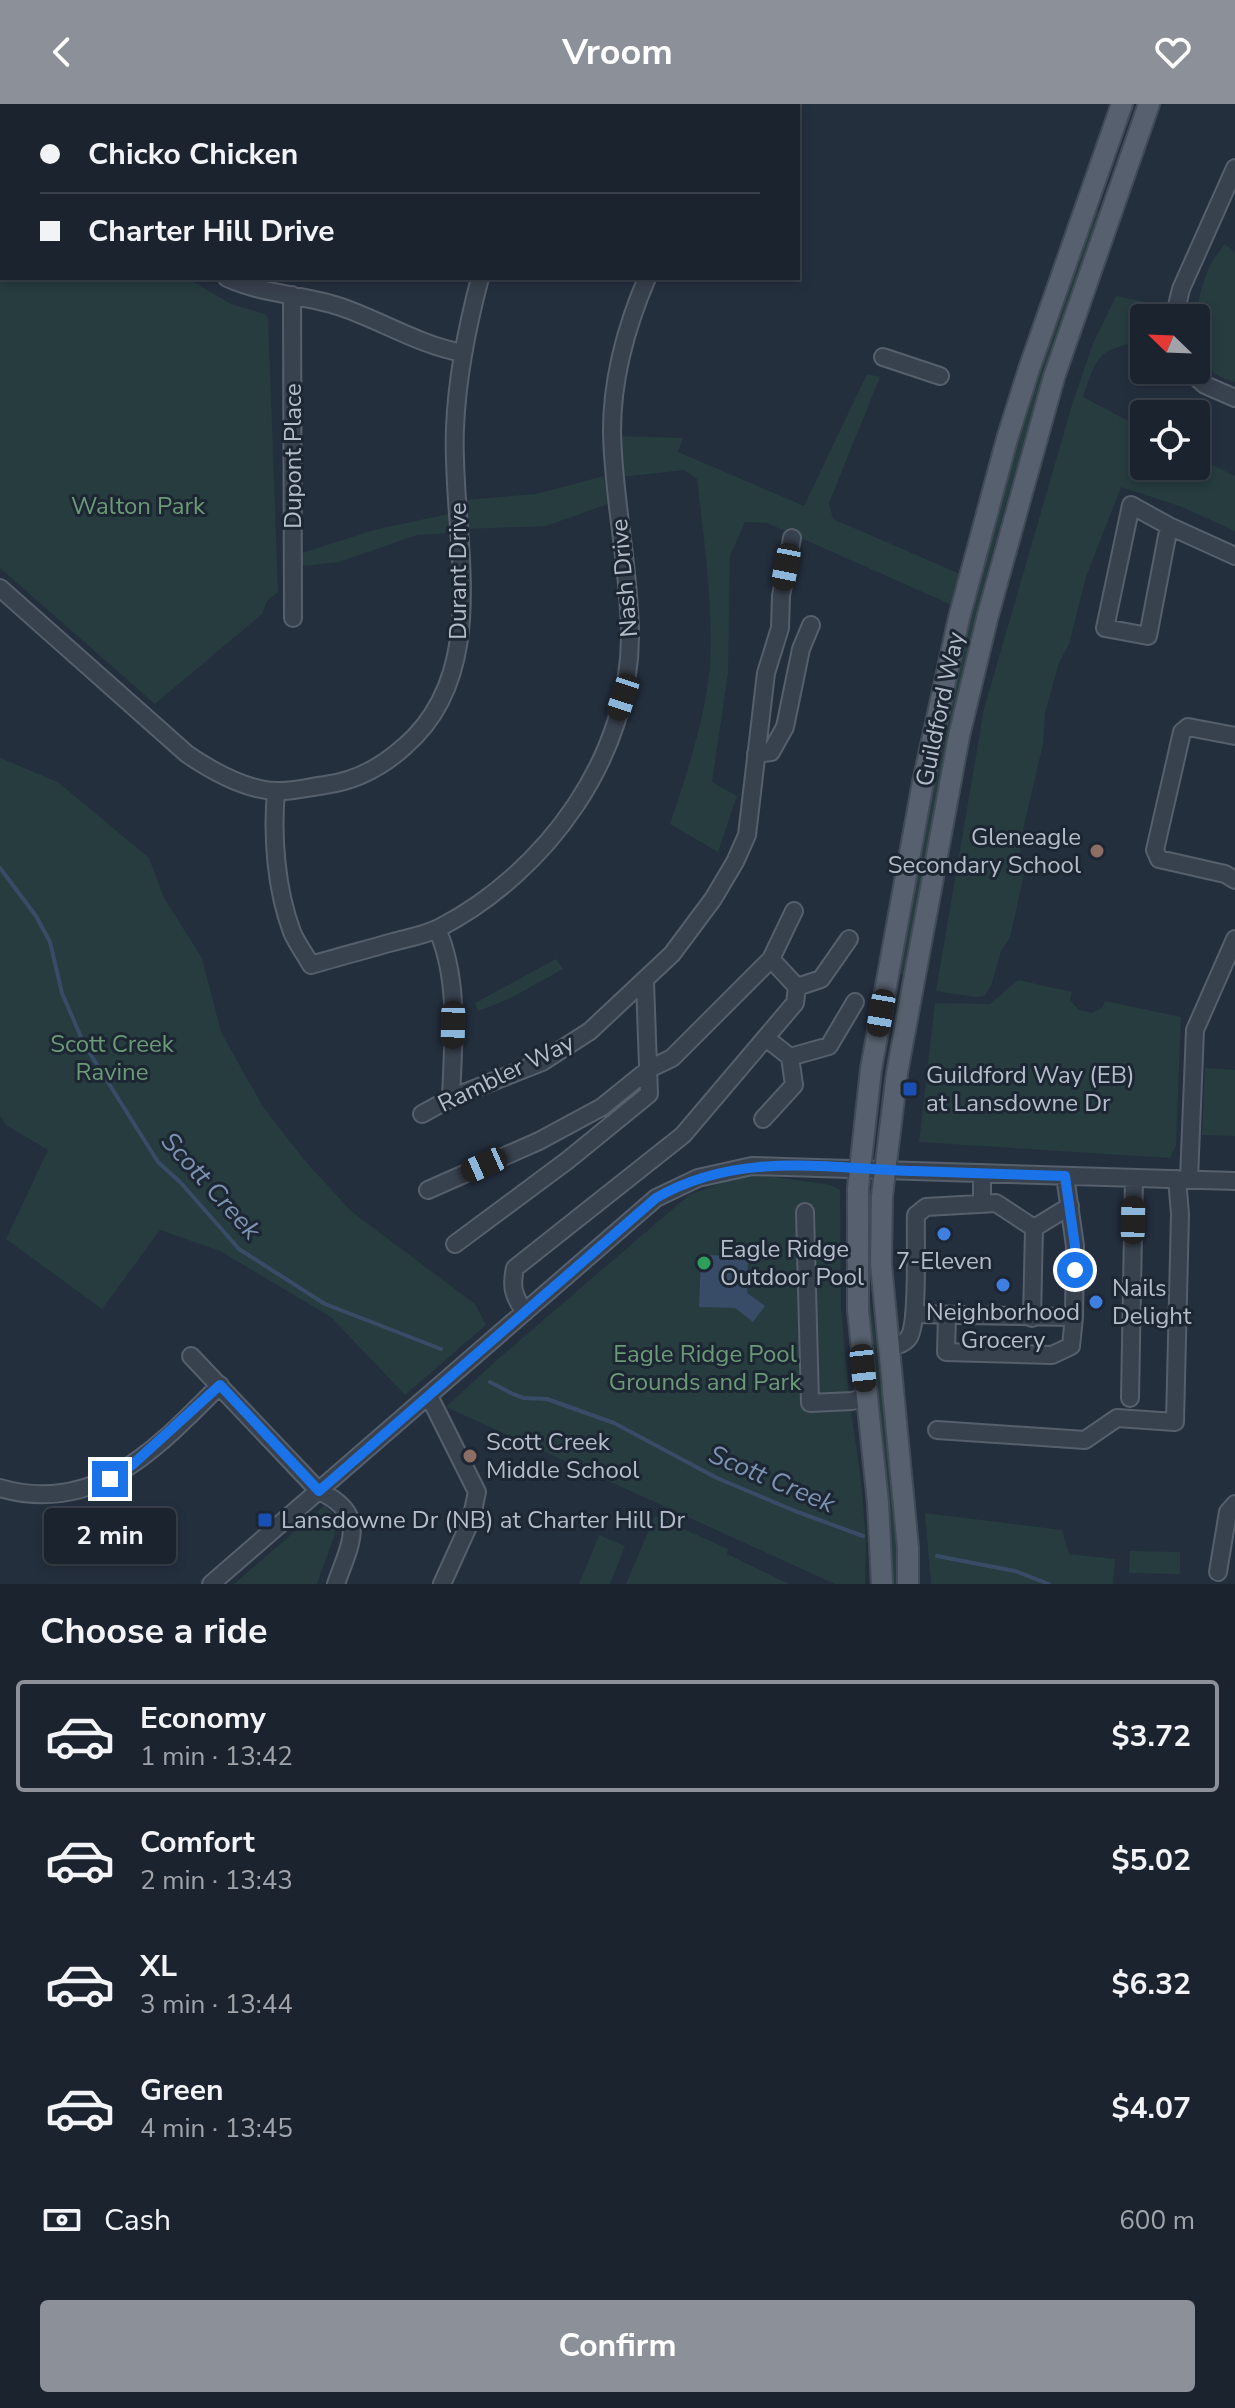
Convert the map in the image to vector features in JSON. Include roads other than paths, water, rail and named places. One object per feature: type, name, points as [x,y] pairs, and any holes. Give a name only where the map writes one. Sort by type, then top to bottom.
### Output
[{"type":"main road","name":"Guildford Way","points":[[882,1584],[878,1503],[858,1310],[859,1168],[871,1069],[934,727],[959,618],[1029,369],[1122,104]]},
{"type":"main road","name":"Guildford Way","points":[[908,1584],[908,1548],[881,1264],[885,1170],[897,1073],[959,736],[988,615],[1054,377],[1149,104]]},
{"type":"street","points":[[1177,304],[1181,289],[1235,168]]},
{"type":"street","points":[[232,280],[248,287],[338,306],[403,335],[463,353]]},
{"type":"street","name":"Durant Drive","points":[[0,588],[187,754],[220,774],[276,791],[353,780],[372,771],[413,739],[433,717],[453,676],[461,621],[455,428],[463,353],[480,280]]},
{"type":"street","name":"Nash Drive","points":[[276,791],[275,846],[281,887],[293,933],[311,965],[437,929],[497,891],[559,830],[580,799],[612,729],[629,665],[630,630],[612,429],[614,391],[628,326],[646,280]]},
{"type":"street","name":"Dupont Place","points":[[292,295],[293,618]]},
{"type":"street","points":[[883,357],[940,376]]},
{"type":"street","points":[[1204,384],[1235,398]]},
{"type":"street","points":[[1169,526],[1148,636],[1105,628],[1131,505],[1235,556]]},
{"type":"street","name":"Rambler Way","points":[[422,1114],[451,1098],[512,1076],[570,1045],[645,991],[694,927],[735,862],[747,835],[766,673],[780,628],[781,596],[792,538]]},
{"type":"street","points":[[756,754],[771,752],[785,727],[801,649],[811,625]]},
{"type":"street","points":[[1235,736],[1188,727],[1182,732],[1155,850],[1159,859],[1225,874],[1235,880]]},
{"type":"street","points":[[428,1190],[539,1141],[602,1107],[649,1069],[672,1058],[771,959],[794,911]]},
{"type":"street","points":[[437,929],[449,969],[451,1098]]},
{"type":"street","points":[[797,987],[821,979],[849,939]]},
{"type":"street","points":[[937,1430],[1085,1440],[1117,1418],[1175,1422],[1180,1214],[1195,1030],[1235,939]]},
{"type":"street","points":[[771,959],[797,987]]},
{"type":"street","points":[[525,1312],[511,1286],[515,1268],[683,1135],[795,1003],[797,987]]},
{"type":"street","points":[[455,1244],[568,1160],[649,1094],[645,991]]},
{"type":"street","points":[[790,1057],[829,1046],[855,1002]]},
{"type":"street","points":[[763,1119],[794,1085],[790,1057],[766,1038]]},
{"type":"street","points":[[211,1584],[656,1198],[698,1178],[752,1166],[1235,1181]]},
{"type":"street","points":[[982,1173],[982,1204]]},
{"type":"street","points":[[947,1315],[946,1352],[1052,1355],[1071,1346],[1075,1246],[1065,1176]]},
{"type":"street","points":[[1130,1398],[1134,1178]]},
{"type":"street","points":[[887,1349],[900,1345],[910,1336],[914,1314],[916,1215],[926,1207],[996,1203],[1034,1228]]},
{"type":"street","points":[[1034,1228],[1070,1206]]},
{"type":"street","points":[[805,1212],[810,1403],[852,1401],[866,1397]]},
{"type":"street","points":[[1032,1318],[1034,1228]]},
{"type":"street","points":[[914,1314],[1074,1317]]},
{"type":"street","points":[[191,1356],[319,1491],[331,1497],[349,1515],[354,1536],[336,1584]]},
{"type":"street","points":[[0,1488],[27,1494],[60,1495],[110,1479],[132,1465],[220,1385]]},
{"type":"street","points":[[429,1396],[477,1492],[471,1520],[442,1584]]},
{"type":"street","points":[[1218,1572],[1228,1512],[1235,1504]]},
{"type":"water","points":[[701,1255],[748,1256],[747,1293],[765,1306],[753,1322],[735,1308],[699,1307]]},
{"type":"waterway","name":"Scott Creek","points":[[0,868],[36,916],[50,942],[62,993],[84,1044],[158,1162],[181,1183],[239,1249],[325,1304],[441,1349]]},
{"type":"waterway","name":"Scott Creek","points":[[490,1382],[524,1398],[547,1399],[614,1423],[717,1478],[863,1536]]},
{"type":"waterway","name":"Scott Creek","points":[[937,1556],[1015,1571],[1049,1584]]},
{"type":"place","name":"Gleneagle Secondary School","points":[[1097,851]]},
{"type":"place","name":"Guildford Way (EB) at Lansdowne Dr","points":[[910,1089]]},
{"type":"place","name":"7-Eleven","points":[[944,1234]]},
{"type":"place","name":"Eagle Ridge Outdoor Pool","points":[[704,1263]]},
{"type":"place","name":"Neighborhood Grocery","points":[[1003,1285]]},
{"type":"place","name":"Nails Delight","points":[[1096,1302]]},
{"type":"place","name":"Scott Creek Middle School","points":[[470,1456]]},
{"type":"place","name":"Lansdowne Dr (NB) at Charter Hill Dr","points":[[265,1520]]},
{"type":"park label","name":"Walton Park","points":[[138,506]]},
{"type":"park label","name":"Scott Creek Ravine","points":[[112,1058]]},
{"type":"park label","name":"Eagle Ridge Pool Grounds and Park","points":[[705,1368]]}]
